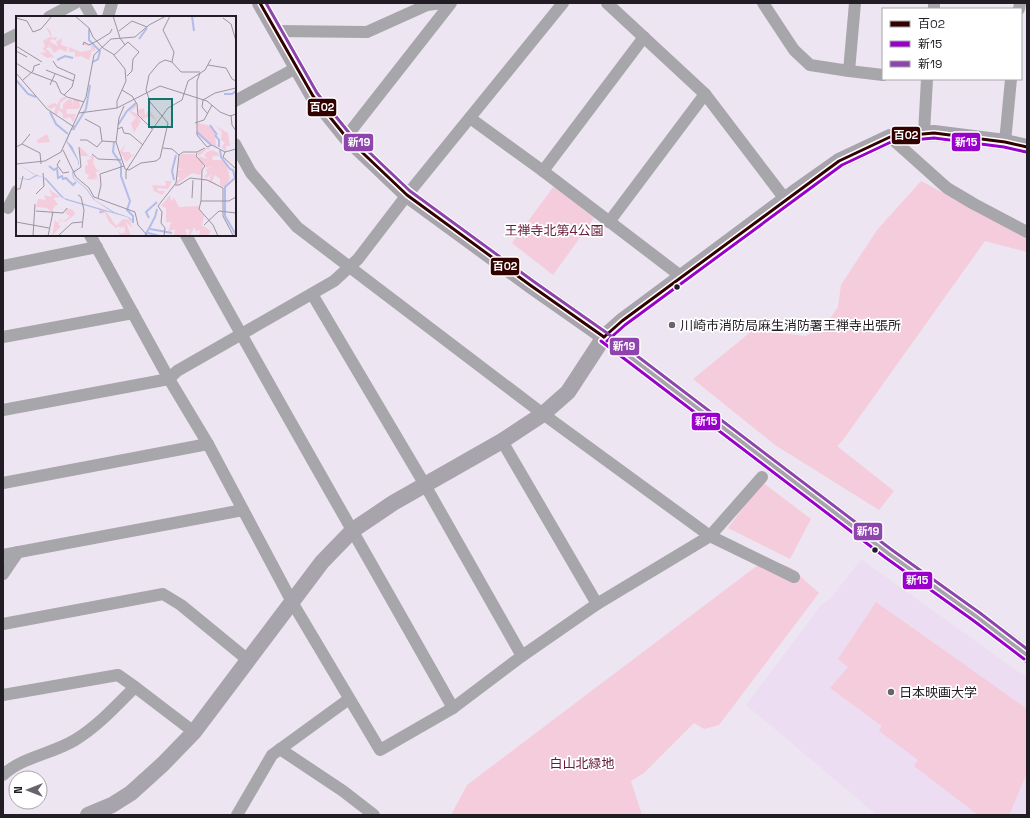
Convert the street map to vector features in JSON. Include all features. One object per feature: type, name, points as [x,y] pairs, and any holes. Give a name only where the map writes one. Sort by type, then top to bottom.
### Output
[{"type":"street","points":[[50,16],[74,3]]},
{"type":"street","points":[[84,3],[91,16]]},
{"type":"street","points":[[108,16],[112,3]]},
{"type":"street","points":[[260,3],[298,67],[313,96],[346,137],[407,195],[604,338],[889,554],[1027,655]]},
{"type":"street","points":[[276,31],[367,32],[427,5],[442,3]]},
{"type":"street","points":[[346,137],[451,3]]},
{"type":"street","points":[[3,410],[169,379],[177,371],[334,281],[358,259],[407,195],[563,3]]},
{"type":"street","points":[[608,3],[705,94],[785,199]]},
{"type":"street","points":[[763,3],[773,15],[794,50],[810,65],[882,75]]},
{"type":"street","points":[[773,15],[774,3]]},
{"type":"street","points":[[849,71],[855,3]]},
{"type":"street","points":[[3,42],[16,35]]},
{"type":"street","points":[[543,171],[644,37]]},
{"type":"street","points":[[236,100],[298,67]]},
{"type":"street","points":[[924,133],[926,80]]},
{"type":"street","points":[[1004,142],[1011,80]]},
{"type":"street","points":[[609,222],[705,94]]},
{"type":"street","points":[[470,118],[543,171],[682,277]]},
{"type":"street","points":[[88,815],[112,805],[131,793],[164,764],[194,732],[322,562],[353,530],[393,502],[502,441],[543,414],[568,392],[604,338],[622,321],[785,199],[839,161],[890,137],[924,133],[974,137],[1027,147]]},
{"type":"street","points":[[890,137],[947,188],[1027,232]]},
{"type":"street","points":[[236,146],[251,173],[297,227],[543,414],[710,536],[794,577]]},
{"type":"street","points":[[9,209],[16,193]]},
{"type":"street","points":[[91,236],[169,379],[208,444],[292,602],[380,750],[453,708],[522,656],[597,604],[710,536],[762,477]]},
{"type":"street","points":[[187,236],[453,708]]},
{"type":"street","points":[[3,266],[97,247]]},
{"type":"street","points":[[312,294],[522,656]]},
{"type":"street","points":[[3,337],[133,313]]},
{"type":"street","points":[[502,441],[597,604]]},
{"type":"street","points":[[3,482],[208,444]]},
{"type":"street","points":[[3,555],[243,510]]},
{"type":"street","points":[[3,574],[18,552]]},
{"type":"street","points":[[3,624],[163,594],[181,605],[248,660]]},
{"type":"street","points":[[3,696],[118,675],[194,732]]},
{"type":"street","points":[[3,775],[11,767],[74,741],[100,723],[135,687]]},
{"type":"street","points":[[237,815],[272,755],[349,699]]},
{"type":"street","points":[[280,750],[343,792],[374,815]]},
{"type":"shaded area","name":"日本映画大学","points":[[861,559],[1027,678],[1027,815],[877,815],[746,705],[821,605],[831,598]]},
{"type":"green space","points":[[921,181],[1027,238],[1027,252],[985,241],[843,440],[837,446],[894,491],[879,510],[775,445],[693,379],[753,330],[806,336],[827,323],[838,307],[841,285],[877,230]]},
{"type":"green space","name":"王禅寺北第4公園","points":[[554,186],[594,218],[553,275],[512,243]]},
{"type":"green space","points":[[762,482],[811,519],[790,559],[728,528]]},
{"type":"green space","name":"白山北緑地","points":[[771,561],[790,567],[819,593],[719,725],[704,729],[694,723],[644,773],[631,781],[642,815],[451,815],[467,785],[758,565]]},
{"type":"green space","points":[[876,602],[1027,709],[1027,773],[1009,815],[978,815],[914,766],[918,760],[879,731],[882,726],[830,688],[848,667],[838,659]]},
{"type":"transit line","name":"百02","points":[[260,3],[313,96],[346,137],[407,195],[604,337]]},
{"type":"transit line","name":"新19","points":[[266,3],[317,93],[350,134],[410,191],[607,333],[892,550],[980,613],[1027,649]]},
{"type":"transit line","name":"百02","points":[[604,337],[622,321],[839,161],[890,137],[934,133],[1005,142],[1027,147]]},
{"type":"transit line","name":"新15","points":[[607,341],[625,325],[842,165],[891,142],[934,138],[1004,147],[1026,152]]},
{"type":"transit line","name":"新15","points":[[601,341],[886,558],[1024,659]]},
{"type":"place","name":"川崎市消防局麻生消防署王禅寺出張所","points":[[672,325]]},
{"type":"place","name":"日本映画大学","points":[[891,692]]}]
